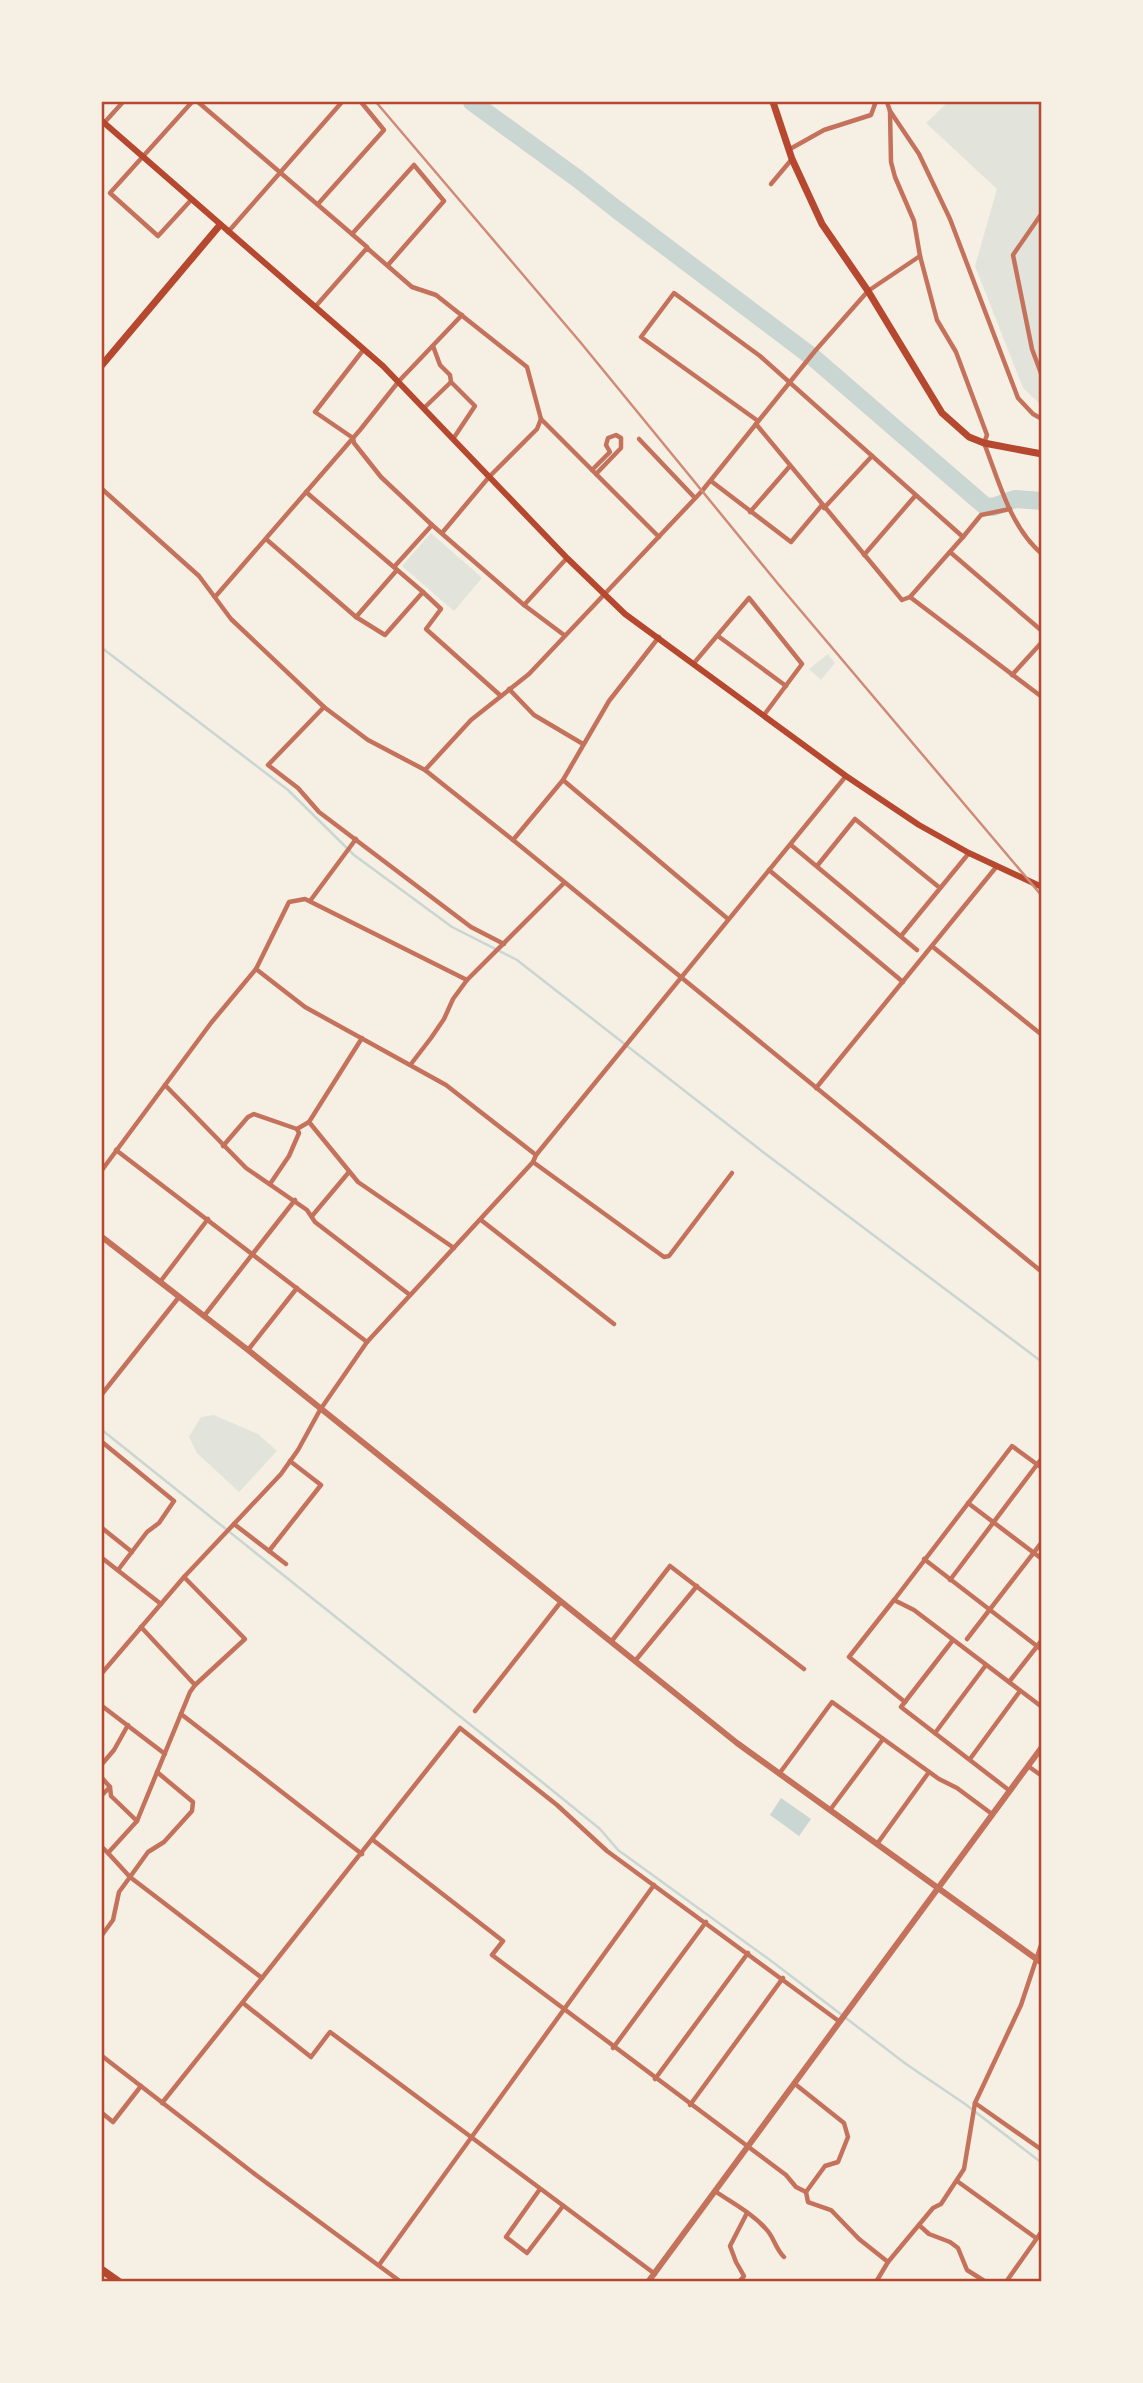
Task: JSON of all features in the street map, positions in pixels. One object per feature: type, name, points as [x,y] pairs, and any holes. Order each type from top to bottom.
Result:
[{"type":"highway","points":[[102,2270],[119,2281]]},
{"type":"main road","points":[[774,102],[792,159],[822,224],[868,291],[942,413],[969,437],[984,443],[1041,454]]},
{"type":"main road","points":[[103,122],[399,381],[567,558],[625,614],[846,776],[930,832],[1041,887]]},
{"type":"main road","points":[[102,365],[220,225]]},
{"type":"street","points":[[103,122],[123,102]]},
{"type":"street","points":[[192,102],[110,193],[158,236],[192,199]]},
{"type":"street","points":[[198,102],[412,287],[436,295],[527,367],[541,419],[659,537]]},
{"type":"street","points":[[228,232],[342,102]]},
{"type":"street","points":[[318,204],[384,130],[361,102]]},
{"type":"street","points":[[790,149],[824,130],[871,115],[875,104],[873,102]]},
{"type":"street","points":[[887,102],[919,155],[950,219],[1018,398],[1041,419]]},
{"type":"street","points":[[890,111],[891,162],[914,221],[937,320],[956,352],[987,435],[984,443],[1006,498],[1026,541],[1041,554]]},
{"type":"street","points":[[771,184],[792,159]]},
{"type":"street","points":[[352,234],[414,165],[444,201],[388,265]]},
{"type":"street","points":[[1041,212],[1013,255],[1032,349],[1041,376]]},
{"type":"street","points":[[315,307],[367,248]]},
{"type":"street","points":[[425,770],[471,720],[529,674],[659,537],[710,481],[813,353],[868,291],[920,256]]},
{"type":"street","points":[[962,537],[760,356],[674,293],[641,337],[757,422],[790,466],[902,600],[910,597],[950,552],[981,515],[1010,507]]},
{"type":"street","points":[[215,597],[354,438],[399,381],[462,316]]},
{"type":"street","points":[[433,346],[440,365],[450,375],[451,382],[475,406],[453,439]]},
{"type":"street","points":[[354,438],[315,412],[364,349]]},
{"type":"street","points":[[424,408],[451,382]]},
{"type":"street","points":[[442,533],[489,477],[537,429],[541,419]]},
{"type":"street","points":[[613,435],[621,438],[621,448],[594,472],[610,452],[606,445],[608,438],[613,435]]},
{"type":"street","points":[[354,438],[354,443],[380,477],[524,605],[564,635]]},
{"type":"street","points":[[639,439],[695,498]]},
{"type":"street","points":[[710,481],[791,542],[872,456]]},
{"type":"street","points":[[750,512],[790,466]]},
{"type":"street","points":[[102,489],[198,576],[231,619],[324,707],[368,740],[425,770],[1041,1272]]},
{"type":"street","points":[[306,492],[441,609],[426,629],[501,696]]},
{"type":"street","points":[[864,555],[915,496]]},
{"type":"street","points":[[356,617],[432,525]]},
{"type":"street","points":[[266,539],[356,617],[385,635],[423,592]]},
{"type":"street","points":[[950,552],[1041,631]]},
{"type":"street","points":[[524,605],[567,558]]},
{"type":"street","points":[[910,597],[1041,697]]},
{"type":"street","points":[[694,663],[750,598],[802,664],[764,715]]},
{"type":"street","points":[[718,636],[786,686]]},
{"type":"street","points":[[513,840],[563,780],[609,701],[659,637]]},
{"type":"street","points":[[1012,674],[1041,642]]},
{"type":"street","points":[[509,689],[534,715],[583,744]]},
{"type":"street","points":[[324,707],[268,765],[298,788],[319,812],[355,840],[471,927],[502,945]]},
{"type":"street","points":[[102,1673],[184,1577],[290,1461],[320,1410],[367,1342],[533,1162],[846,776]]},
{"type":"street","points":[[563,780],[728,919]]},
{"type":"street","points":[[817,866],[855,819],[940,888]]},
{"type":"street","points":[[310,901],[355,840]]},
{"type":"street","points":[[791,845],[918,950]]},
{"type":"street","points":[[901,936],[969,853]]},
{"type":"street","points":[[816,1088],[997,866]]},
{"type":"street","points":[[769,870],[903,982]]},
{"type":"street","points":[[411,1064],[444,1019],[453,999],[467,980],[564,883]]},
{"type":"street","points":[[102,1170],[211,1023],[256,969],[289,902],[305,899],[310,901],[467,980]]},
{"type":"street","points":[[933,947],[1041,1035]]},
{"type":"street","points":[[256,969],[306,1007],[446,1085],[536,1155]]},
{"type":"street","points":[[223,1146],[248,1117],[254,1114],[297,1129],[309,1122],[362,1038]]},
{"type":"street","points":[[164,1085],[247,1168],[307,1209],[315,1222],[410,1295]]},
{"type":"street","points":[[309,1122],[358,1182],[454,1248]]},
{"type":"street","points":[[270,1184],[289,1156],[299,1133],[297,1129]]},
{"type":"street","points":[[116,1150],[367,1342]]},
{"type":"street","points":[[533,1162],[664,1257],[668,1256],[732,1173]]},
{"type":"street","points":[[312,1216],[349,1172]]},
{"type":"street","points":[[204,1316],[295,1200]]},
{"type":"street","points":[[160,1282],[208,1219]]},
{"type":"street","points":[[481,1220],[614,1324]]},
{"type":"street","points":[[102,1237],[248,1350],[560,1603],[779,1774],[1039,1961]]},
{"type":"street","points":[[248,1350],[297,1287]]},
{"type":"street","points":[[102,1394],[179,1297]]},
{"type":"street","points":[[102,1442],[174,1501],[159,1524],[147,1532],[118,1570]]},
{"type":"street","points":[[905,1702],[849,1657],[1012,1446],[1039,1466]]},
{"type":"street","points":[[950,1580],[1039,1466],[1041,1458]]},
{"type":"street","points":[[269,1551],[321,1486],[290,1461]]},
{"type":"street","points":[[968,1503],[1041,1559]]},
{"type":"street","points":[[234,1524],[286,1564]]},
{"type":"street","points":[[102,1528],[132,1552]]},
{"type":"street","points":[[967,1639],[1041,1542]]},
{"type":"street","points":[[102,1558],[161,1604]]},
{"type":"street","points":[[924,1559],[1039,1648]]},
{"type":"street","points":[[611,1642],[670,1566],[804,1669]]},
{"type":"street","points":[[108,1853],[137,1821],[195,1685],[245,1639],[184,1577]]},
{"type":"street","points":[[635,1661],[697,1586]]},
{"type":"street","points":[[894,1600],[914,1610],[1041,1707]]},
{"type":"street","points":[[475,1711],[560,1603]]},
{"type":"street","points":[[141,1628],[195,1685]]},
{"type":"street","points":[[953,1640],[901,1707],[1010,1791]]},
{"type":"street","points":[[1009,1682],[1039,1648],[1041,1640]]},
{"type":"street","points":[[102,1659],[108,1665]]},
{"type":"street","points":[[935,1733],[986,1665]]},
{"type":"street","points":[[970,1759],[1020,1691]]},
{"type":"street","points":[[779,1774],[832,1702],[992,1814]]},
{"type":"street","points":[[102,1706],[165,1754]]},
{"type":"street","points":[[181,1714],[362,1854]]},
{"type":"street","points":[[102,1764],[114,1751],[128,1725]]},
{"type":"street","points":[[162,2103],[460,1728],[557,1805],[607,1851],[841,2022]]},
{"type":"street","points":[[830,1811],[883,1739]]},
{"type":"street","points":[[649,2281],[1041,1747]]},
{"type":"street","points":[[1028,1766],[1041,1776]]},
{"type":"street","points":[[102,1935],[113,1920],[119,1892],[148,1852],[164,1842],[192,1811],[192,1802],[157,1772]]},
{"type":"street","points":[[876,1845],[929,1772]]},
{"type":"street","points":[[102,1777],[110,1787],[111,1797],[137,1821]]},
{"type":"street","points":[[102,1795],[110,1787]]},
{"type":"street","points":[[373,1839],[503,1941],[492,1955],[806,2192]]},
{"type":"street","points":[[102,1847],[130,1877],[262,1978]]},
{"type":"street","points":[[379,2265],[654,1885]]},
{"type":"street","points":[[613,2048],[706,1922]]},
{"type":"street","points":[[876,2281],[888,2262],[933,2208],[941,2204],[964,2169],[974,2104],[1021,2006],[1039,1961],[1041,1942]]},
{"type":"street","points":[[655,2079],[748,1953]]},
{"type":"street","points":[[690,2105],[783,1978]]},
{"type":"street","points":[[243,2003],[311,2057],[330,2032],[655,2274]]},
{"type":"street","points":[[102,2056],[401,2281]]},
{"type":"street","points":[[794,2084],[844,2123],[848,2137],[838,2162],[825,2166],[806,2192],[808,2202],[831,2210],[888,2262]]},
{"type":"street","points":[[102,2113],[113,2122],[141,2086]]},
{"type":"street","points":[[974,2104],[1041,2150]]},
{"type":"street","points":[[957,2180],[1036,2238]]},
{"type":"street","points":[[540,2189],[506,2237],[527,2253],[563,2206]]},
{"type":"street","points":[[714,2191],[769,2232],[776,2250],[784,2257]]},
{"type":"street","points":[[739,2281],[744,2276],[730,2246],[747,2213]]},
{"type":"street","points":[[919,2225],[929,2234],[958,2248],[967,2270],[986,2281]]},
{"type":"street","points":[[1006,2281],[1041,2231]]},
{"type":"shaded area","points":[[948,102],[1041,102],[1041,405],[1023,388],[975,266],[997,189],[926,123]]},
{"type":"shaded area","points":[[431,533],[482,578],[454,611],[402,566]]},
{"type":"shaded area","points":[[828,654],[835,663],[821,680],[809,669]]},
{"type":"shaded area","points":[[214,1415],[258,1434],[277,1451],[239,1492],[197,1453],[189,1437],[201,1417]]},
{"type":"shaded area","points":[[781,1798],[811,1819],[799,1836],[770,1815]]},
{"type":"waterway","points":[[472,102],[815,359],[985,506],[993,507],[1015,499],[1042,501]]},
{"type":"waterway","points":[[102,648],[288,790],[354,855],[452,927],[517,960],[763,1152],[1042,1362]]},
{"type":"waterway","points":[[102,1430],[600,1829],[618,1850],[1042,2163]]},
{"type":"railway","points":[[376,102],[581,343],[779,585],[1042,896]]}]
